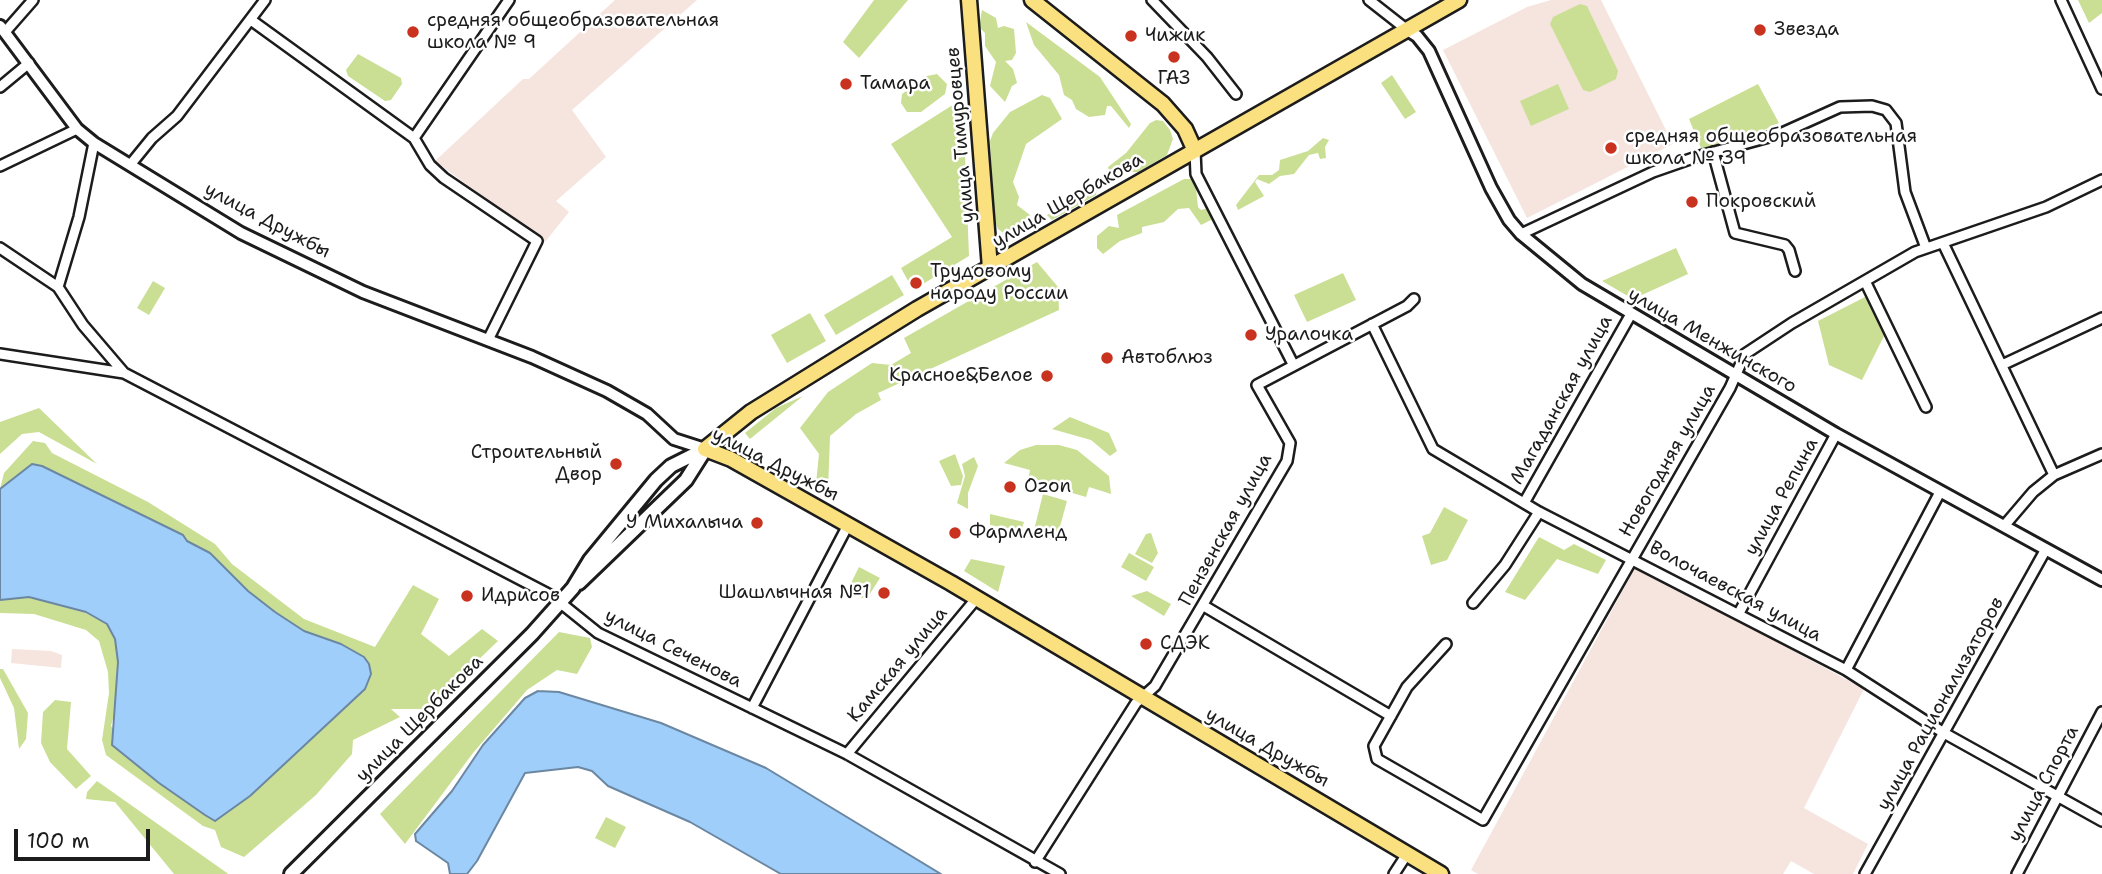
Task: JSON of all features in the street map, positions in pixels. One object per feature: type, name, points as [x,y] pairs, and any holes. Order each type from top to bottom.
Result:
[{"type":"main road","name":"улица Тимуровцев","points":[[968,0],[990,268]]},
{"type":"main road","points":[[1032,0],[1163,104],[1185,129],[1195,151]]},
{"type":"main road","name":"улица Щербакова","points":[[291,874],[561,602],[590,560],[656,480],[671,466],[705,449],[751,412],[841,354],[1459,0]]},
{"type":"main road","name":"улица Щербакова","points":[[573,588],[606,561],[686,480],[705,449]]},
{"type":"main road","name":"улица Дружбы","points":[[705,449],[722,454],[848,525],[1441,874]]},
{"type":"street","points":[[3,29],[33,0]]},
{"type":"street","points":[[130,165],[152,138],[177,116],[265,0]]},
{"type":"street","points":[[415,138],[509,0]]},
{"type":"street","points":[[1152,0],[1207,57],[1236,94]]},
{"type":"street","points":[[1369,0],[1406,29]]},
{"type":"street","points":[[2061,0],[2102,89]]},
{"type":"street","points":[[251,20],[415,138],[430,165],[444,178],[537,241],[488,340]]},
{"type":"street","name":"улица Дружбы","points":[[3,29],[77,129],[130,165],[266,244],[363,292],[488,340],[626,400],[647,414],[674,439],[705,449]]},
{"type":"street","name":"улица Менжинского","points":[[1406,29],[1417,36],[1429,51],[1491,188],[1521,234],[1582,284],[1836,434],[2102,580]]},
{"type":"street","points":[[0,87],[29,63]]},
{"type":"street","points":[[1521,234],[1653,173],[1713,152],[1780,134],[1840,107],[1872,106],[1886,110],[1896,123],[1905,191],[1926,248]]},
{"type":"street","points":[[0,166],[77,129]]},
{"type":"street","points":[[58,287],[79,217],[94,143]]},
{"type":"street","points":[[1195,151],[1196,174],[1293,364],[1407,306],[1414,299]]},
{"type":"street","points":[[1713,152],[1735,233],[1784,245],[1789,250],[1796,271]]},
{"type":"street","name":"Новогодняя улица","points":[[1391,716],[1374,746],[1377,759],[1483,820],[1633,558],[1745,354],[1792,323],[1926,248],[2046,206],[2102,180]]},
{"type":"street","points":[[1943,243],[2054,475]]},
{"type":"street","name":"улица Сеченова","points":[[0,248],[58,287],[83,324],[124,373]]},
{"type":"street","points":[[1866,282],[1926,407]]},
{"type":"street","name":"Магаданская улица","points":[[1524,503],[1630,314]]},
{"type":"street","points":[[2002,365],[2102,318]]},
{"type":"street","name":"Волочаевская улица","points":[[1372,324],[1433,449],[1539,512],[1611,550],[1633,558],[1846,670],[1944,733],[2102,821]]},
{"type":"street","name":"улица Сеченова","points":[[0,354],[124,373],[561,602],[598,633],[847,754],[1060,874]]},
{"type":"street","name":"Пензенская улица","points":[[1035,862],[1136,703],[1145,698],[1204,606],[1287,461],[1290,443],[1257,385],[1293,364]]},
{"type":"street","name":"улица Репина","points":[[1739,614],[1836,434]]},
{"type":"street","points":[[2004,526],[2033,492],[2054,475],[2102,454]]},
{"type":"street","points":[[1846,670],[1940,492]]},
{"type":"street","name":"Магаданская улица","points":[[1473,603],[1505,565],[1539,512]]},
{"type":"street","points":[[752,708],[848,525]]},
{"type":"street","name":"улица Рационализаторов","points":[[1865,874],[2046,550]]},
{"type":"street","name":"Камская улица","points":[[847,754],[976,599]]},
{"type":"street","points":[[1204,606],[1391,716],[1407,687],[1446,644]]},
{"type":"street","name":"улица Спорта","points":[[2017,874],[2102,712]]},
{"type":"street","points":[[1394,874],[1408,855]]},
{"type":"shaded area","points":[[615,0],[697,0],[572,110],[606,157],[556,201],[569,212],[545,242],[435,161],[523,79],[529,79]]},
{"type":"shaded area","points":[[1551,0],[1601,0],[1673,144],[1527,218],[1443,50],[1527,7]]},
{"type":"shaded area","points":[[1636,566],[1864,689],[1804,808],[1868,844],[1853,874],[1814,874],[1791,861],[1783,874],[1478,874],[1471,870]]},
{"type":"shaded area","points":[[12,649],[51,651],[62,655],[61,668],[11,663]]},
{"type":"green space","points":[[874,0],[908,0],[859,58],[843,42]]},
{"type":"green space","points":[[2078,0],[2102,0],[2102,13],[2089,23]]},
{"type":"green space","points":[[1580,4],[1587,6],[1618,71],[1616,79],[1590,92],[1583,90],[1550,24],[1553,17]]},
{"type":"green space","points":[[982,10],[996,18],[998,28],[1004,26],[1014,29],[1016,53],[1012,60],[1005,61],[1013,69],[1017,83],[1012,86],[1005,102],[990,86],[996,62],[985,46],[985,33],[979,27]]},
{"type":"green space","points":[[1026,22],[1100,77],[1131,124],[1129,128],[1111,106],[1107,106],[1105,115],[1089,117],[1076,109],[1072,100],[1064,95],[1059,75],[1034,45]]},
{"type":"green space","points":[[358,54],[401,78],[402,84],[391,100],[385,101],[348,76],[346,70]]},
{"type":"green space","points":[[937,74],[947,84],[945,94],[921,112],[907,112],[901,103],[902,94],[927,76]]},
{"type":"green space","points":[[1392,75],[1416,112],[1405,119],[1381,83]]},
{"type":"green space","points":[[1558,84],[1569,109],[1531,126],[1520,101]]},
{"type":"green space","points":[[1758,84],[1779,123],[1743,140],[1701,148],[1689,119]]},
{"type":"green space","points":[[1042,95],[1050,98],[1062,119],[1026,144],[1013,182],[1019,197],[1017,205],[1030,215],[1014,237],[998,229],[994,219],[990,141],[1010,112]]},
{"type":"green space","points":[[959,101],[963,104],[969,256],[913,290],[901,268],[952,237],[891,144]]},
{"type":"green space","points":[[1163,121],[1173,139],[1167,155],[1138,172],[1110,173],[1108,167],[1126,153],[1150,123]]},
{"type":"green space","points":[[1323,138],[1329,140],[1325,147],[1326,158],[1320,159],[1318,153],[1309,155],[1294,174],[1280,176],[1269,184],[1257,179],[1255,182],[1264,196],[1238,210],[1236,205],[1259,175],[1272,175],[1279,170],[1280,160],[1308,151]]},
{"type":"green space","points":[[1184,179],[1195,179],[1198,207],[1201,210],[1209,208],[1211,220],[1201,225],[1189,208],[1178,209],[1164,222],[1142,227],[1142,233],[1120,241],[1103,254],[1097,248],[1097,236],[1109,226],[1119,228],[1117,215]]},
{"type":"green space","points":[[1097,187],[1096,195],[1052,220],[1047,215]]},
{"type":"green space","points":[[1676,248],[1688,274],[1633,299],[1602,281]]},
{"type":"green space","points":[[1037,262],[1058,287],[1059,310],[878,393],[881,400],[856,414],[830,436],[828,491],[816,483],[819,454],[800,428],[828,392],[872,363],[891,365],[911,353],[904,338]]},
{"type":"green space","points":[[1343,273],[1356,300],[1307,322],[1294,295]]},
{"type":"green space","points":[[892,275],[904,295],[836,335],[824,315]]},
{"type":"green space","points":[[153,281],[165,288],[149,315],[137,308]]},
{"type":"green space","points":[[1865,297],[1884,336],[1862,380],[1829,365],[1818,321]]},
{"type":"green space","points":[[810,313],[826,341],[787,363],[771,335]]},
{"type":"green space","points":[[803,396],[750,439],[745,433],[776,408]]},
{"type":"green space","points":[[39,408],[97,464],[39,432],[22,434],[0,454],[0,422]]},
{"type":"green space","points":[[1070,417],[1109,433],[1117,451],[1110,456],[1091,440],[1052,429]]},
{"type":"green space","points":[[33,441],[45,443],[52,453],[148,502],[215,544],[232,564],[304,619],[375,647],[413,585],[439,599],[421,634],[449,656],[482,629],[498,641],[427,709],[391,709],[400,717],[353,740],[352,754],[316,795],[244,857],[221,847],[215,830],[203,826],[106,755],[102,740],[109,693],[108,672],[99,641],[86,630],[34,614],[0,613],[0,600],[29,597],[86,613],[107,624],[115,639],[118,662],[116,707],[111,726],[159,783],[215,821],[250,796],[365,689],[341,645],[304,631],[275,612],[248,591],[210,553],[186,541],[183,535],[43,466],[32,464],[0,489],[4,473]]},
{"type":"green space","points":[[1036,445],[1059,445],[1077,450],[1109,476],[1111,494],[1089,487],[1086,497],[1028,480],[1030,470],[1004,463],[1020,450]]},
{"type":"green space","points":[[955,454],[963,476],[961,485],[951,486],[939,461]]},
{"type":"green space","points":[[974,457],[978,466],[968,493],[968,509],[957,503],[965,476],[962,464]]},
{"type":"green space","points":[[1043,494],[1067,501],[1056,541],[1033,534]]},
{"type":"green space","points":[[1444,507],[1468,520],[1447,560],[1431,565],[1422,536],[1430,533]]},
{"type":"green space","points":[[990,514],[1024,522],[1021,531],[990,525]]},
{"type":"green space","points":[[1151,533],[1158,553],[1152,563],[1135,554],[1146,534]]},
{"type":"green space","points":[[1539,537],[1564,550],[1574,544],[1606,560],[1598,574],[1557,559],[1525,600],[1505,592]]},
{"type":"green space","points":[[1129,553],[1154,567],[1146,581],[1121,567]]},
{"type":"green space","points":[[971,559],[1005,566],[998,592],[964,571]]},
{"type":"green space","points":[[859,567],[880,578],[866,600],[848,589]]},
{"type":"green space","points":[[1147,591],[1171,604],[1164,616],[1131,596]]},
{"type":"green space","points":[[559,632],[590,638],[592,647],[577,674],[557,670],[527,690],[473,753],[405,844],[380,814]]},
{"type":"green space","points":[[0,669],[3,669],[28,713],[26,739],[19,749],[14,708],[0,678]]},
{"type":"green space","points":[[55,700],[71,702],[67,749],[91,776],[76,789],[50,762],[41,743],[43,712]]},
{"type":"green space","points":[[97,781],[228,874],[174,874],[115,802],[86,799],[87,792]]},
{"type":"green space","points":[[606,817],[626,827],[615,848],[595,838]]},
{"type":"water","points":[[32,464],[42,466],[183,535],[187,541],[210,553],[248,591],[275,612],[304,631],[341,644],[364,657],[371,674],[365,689],[250,796],[215,821],[205,815],[112,745],[118,662],[115,639],[107,624],[86,612],[29,597],[0,600],[0,489]]},
{"type":"water","points":[[538,691],[559,692],[661,723],[766,768],[941,874],[781,874],[690,822],[608,786],[592,771],[578,767],[525,773],[477,861],[467,874],[450,874],[448,863],[416,841],[415,834],[452,791],[483,745],[525,698]]},
{"type":"place","name":"Звезда","points":[[1760,30]]},
{"type":"place","name":"средняя общеобразовательная школа № 9","points":[[413,32]]},
{"type":"place","name":"Чижик","points":[[1131,36]]},
{"type":"place","name":"ГАЗ","points":[[1174,57]]},
{"type":"place","name":"Тамара","points":[[846,84]]},
{"type":"place","name":"средняя общеобразовательная школа № 39","points":[[1611,148]]},
{"type":"place","name":"Покровский","points":[[1692,202]]},
{"type":"place","name":"Трудовому народу России","points":[[916,283]]},
{"type":"place","name":"Уралочка","points":[[1251,335]]},
{"type":"place","name":"Автоблюз","points":[[1107,358]]},
{"type":"place","name":"Красное&Белое","points":[[1047,376]]},
{"type":"place","name":"Строительный Двор","points":[[616,464]]},
{"type":"place","name":"Ozon","points":[[1010,487]]},
{"type":"place","name":"У Михалыча","points":[[757,523]]},
{"type":"place","name":"Фармленд","points":[[955,533]]},
{"type":"place","name":"Шашлычная №1","points":[[884,593]]},
{"type":"place","name":"Идрисов","points":[[467,596]]},
{"type":"place","name":"СДЭК","points":[[1146,644]]}]
